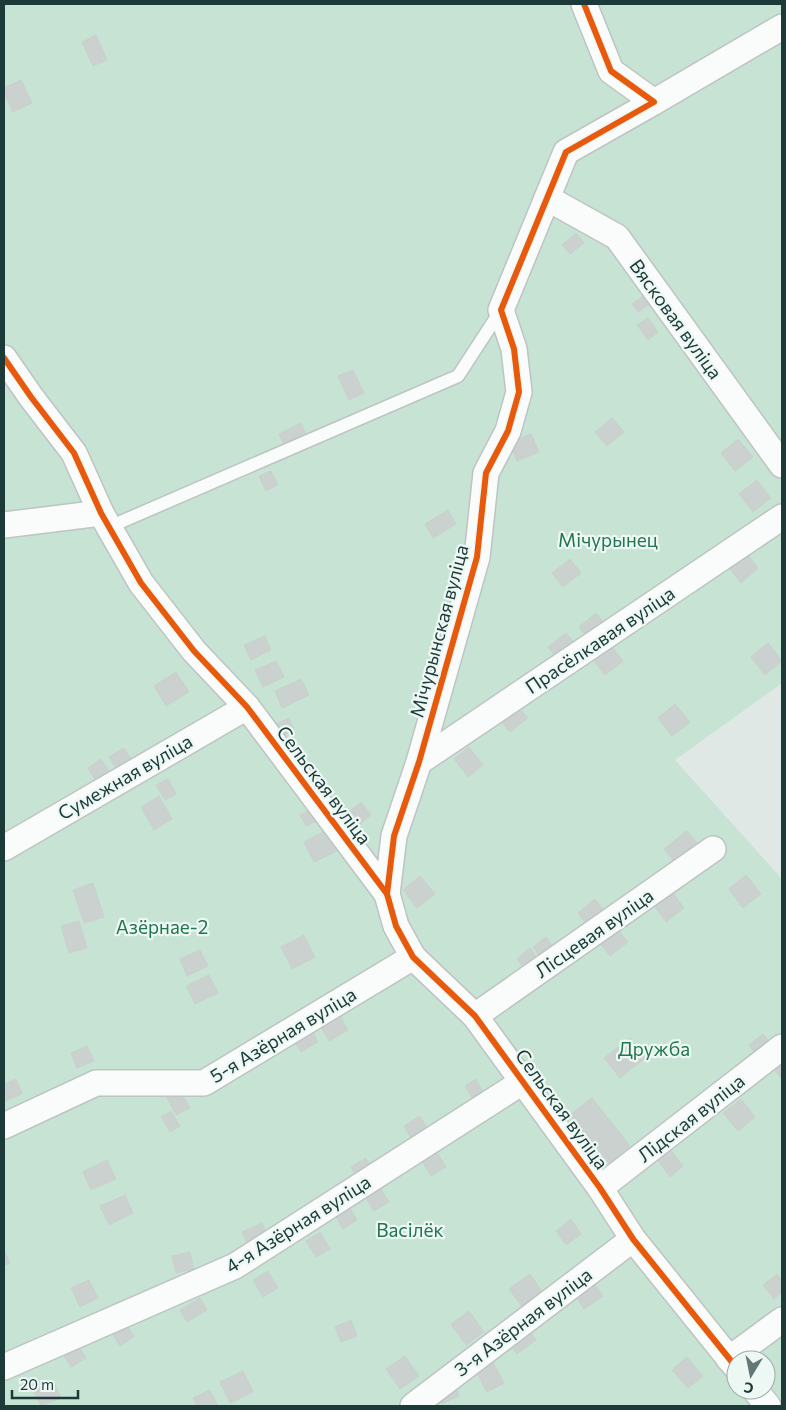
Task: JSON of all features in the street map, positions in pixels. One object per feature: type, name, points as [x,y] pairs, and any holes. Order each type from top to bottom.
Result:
[{"type":"street","points":[[584,4],[611,71],[654,102]]},
{"type":"street","points":[[501,310],[566,152],[782,27]]},
{"type":"street","name":"Вясковая вуліца","points":[[547,198],[617,237],[782,465]]},
{"type":"street","name":"Мічурынская вуліца","points":[[387,894],[394,836],[418,762],[478,557],[486,473],[508,431],[519,392],[514,349],[501,310]]},
{"type":"street","name":"Сельская вуліца","points":[[4,358],[74,453],[105,520],[141,583],[194,651],[247,707],[387,894],[396,926],[412,957],[475,1016],[600,1188],[633,1239],[726,1355]]},
{"type":"street","name":"Прасёлкавая вуліца","points":[[418,762],[782,517]]},
{"type":"street","points":[[4,525],[105,520]]},
{"type":"street","name":"Сумежная вуліца","points":[[4,848],[247,707]]},
{"type":"street","name":"Лісцевая вуліца","points":[[475,1016],[713,849]]},
{"type":"street","name":"5-я Азёрная вуліца","points":[[4,1126],[96,1083],[204,1083],[412,957]]},
{"type":"street","name":"Лідская вуліца","points":[[600,1188],[782,1047]]},
{"type":"street","name":"4-я Азёрная вуліца","points":[[4,1366],[235,1266],[524,1081]]},
{"type":"street","name":"3-я Азёрная вуліца","points":[[413,1406],[633,1239]]},
{"type":"street","points":[[747,1350],[782,1320]]},
{"type":"lane","points":[[105,520],[458,376],[501,310]]},
{"type":"green space","points":[[4,4],[782,4],[782,683],[675,760],[782,879],[782,1406],[4,1406]]},
{"type":"building","points":[[96,35],[107,60],[93,66],[82,42]]},
{"type":"building","points":[[21,80],[32,103],[13,112],[4,93],[4,88]]},
{"type":"building","points":[[576,233],[584,243],[570,254],[562,245]]},
{"type":"building","points":[[645,295],[651,303],[638,312],[632,304]]},
{"type":"building","points":[[648,318],[658,332],[648,340],[637,325]]},
{"type":"building","points":[[353,370],[364,393],[349,400],[338,376]]},
{"type":"building","points":[[612,418],[624,432],[607,446],[595,432]]},
{"type":"building","points":[[301,423],[307,437],[286,448],[279,434]]},
{"type":"building","points":[[531,434],[539,452],[517,461],[509,443]]},
{"type":"building","points":[[738,439],[753,457],[735,471],[721,453]]},
{"type":"building","points":[[271,471],[278,485],[266,491],[259,476]]},
{"type":"building","points":[[757,480],[771,498],[753,512],[739,494]]},
{"type":"building","points":[[448,510],[456,524],[433,538],[425,524]]},
{"type":"building","points":[[744,550],[758,568],[741,583],[726,564]]},
{"type":"building","points":[[570,559],[581,573],[563,587],[552,573]]},
{"type":"building","points":[[596,613],[607,626],[589,640],[579,627]]},
{"type":"building","points":[[566,633],[577,647],[559,661],[548,647]]},
{"type":"building","points":[[265,636],[271,650],[251,660],[244,645]]},
{"type":"building","points":[[609,643],[623,661],[605,675],[591,657]]},
{"type":"building","points":[[768,643],[782,661],[765,675],[751,657]]},
{"type":"building","points":[[276,661],[284,677],[263,687],[255,670]]},
{"type":"building","points":[[176,672],[189,692],[166,706],[154,686]]},
{"type":"building","points":[[301,679],[309,695],[282,708],[275,691]]},
{"type":"building","points":[[675,704],[690,722],[672,736],[658,718]]},
{"type":"building","points":[[517,705],[528,718],[510,732],[499,719]]},
{"type":"building","points":[[289,718],[294,730],[281,736],[276,724]]},
{"type":"building","points":[[469,747],[483,765],[468,777],[454,759]]},
{"type":"building","points":[[124,748],[134,764],[119,773],[109,757]]},
{"type":"building","points":[[101,759],[109,772],[95,780],[88,768]]},
{"type":"building","points":[[168,779],[176,794],[165,800],[156,785]]},
{"type":"building","points":[[159,796],[172,819],[154,830],[141,807]]},
{"type":"building","points":[[361,802],[371,815],[354,829],[343,816]]},
{"type":"building","points":[[312,809],[318,820],[306,826],[300,815]]},
{"type":"building","points":[[327,830],[337,851],[314,862],[304,842]]},
{"type":"building","points":[[687,831],[699,846],[676,864],[664,849]]},
{"type":"building","points":[[746,875],[761,894],[743,908],[729,889]]},
{"type":"building","points":[[420,876],[435,894],[417,908],[403,890]]},
{"type":"building","points":[[93,883],[104,917],[84,923],[73,890]]},
{"type":"building","points":[[670,889],[684,908],[666,922],[652,903]]},
{"type":"building","points":[[595,899],[610,918],[592,932],[578,913]]},
{"type":"building","points":[[79,921],[87,948],[69,953],[61,926]]},
{"type":"building","points":[[613,924],[628,942],[610,956],[596,938]]},
{"type":"building","points":[[304,935],[315,957],[292,969],[281,947]]},
{"type":"building","points":[[546,937],[557,952],[544,962],[533,947]]},
{"type":"building","points":[[530,948],[541,963],[528,973],[517,959]]},
{"type":"building","points":[[200,950],[208,966],[187,976],[180,959]]},
{"type":"building","points":[[209,975],[218,993],[195,1004],[186,986]]},
{"type":"building","points":[[339,1014],[348,1030],[329,1041],[320,1025]]},
{"type":"building","points":[[310,1027],[318,1042],[301,1052],[292,1037]]},
{"type":"building","points":[[763,1034],[775,1049],[761,1060],[749,1045]]},
{"type":"building","points":[[630,1038],[645,1058],[620,1078],[604,1058]]},
{"type":"building","points":[[87,1046],[94,1061],[77,1068],[71,1053]]},
{"type":"building","points":[[782,1064],[782,1079],[775,1070]]},
{"type":"building","points":[[16,1079],[22,1094],[5,1101],[4,1084]]},
{"type":"building","points":[[476,1079],[483,1092],[472,1098],[465,1086]]},
{"type":"building","points":[[178,1087],[190,1108],[176,1115],[165,1094]]},
{"type":"building","points":[[592,1098],[630,1146],[609,1163],[570,1115]]},
{"type":"building","points":[[741,1099],[755,1117],[738,1131],[723,1113]]},
{"type":"building","points":[[171,1111],[180,1126],[170,1132],[161,1117]]},
{"type":"building","points":[[420,1116],[431,1135],[415,1145],[404,1126]]},
{"type":"building","points":[[669,1148],[683,1166],[670,1177],[656,1158]]},
{"type":"building","points":[[436,1151],[446,1167],[431,1176],[421,1160]]},
{"type":"building","points":[[366,1158],[374,1172],[358,1180],[351,1167]]},
{"type":"building","points":[[107,1160],[116,1179],[91,1190],[83,1172]]},
{"type":"building","points":[[379,1186],[389,1202],[374,1211],[364,1195]]},
{"type":"building","points":[[125,1195],[133,1213],[109,1225],[100,1206]]},
{"type":"building","points":[[347,1203],[357,1220],[343,1229],[333,1212]]},
{"type":"building","points":[[571,1219],[581,1234],[566,1245],[556,1231]]},
{"type":"building","points":[[262,1223],[269,1239],[249,1247],[242,1232]]},
{"type":"building","points":[[320,1232],[330,1249],[316,1257],[306,1241]]},
{"type":"building","points":[[4,1251],[10,1263],[4,1266]]},
{"type":"building","points":[[190,1252],[194,1269],[176,1273],[172,1256]]},
{"type":"building","points":[[268,1271],[278,1288],[263,1297],[253,1280]]},
{"type":"building","points":[[530,1274],[544,1295],[524,1309],[509,1289]]},
{"type":"building","points":[[777,1274],[782,1281],[782,1292],[774,1299],[763,1285]]},
{"type":"building","points":[[591,1279],[603,1296],[584,1309],[573,1292]]},
{"type":"building","points":[[89,1280],[98,1298],[80,1307],[71,1288]]},
{"type":"building","points":[[200,1298],[207,1310],[187,1322],[180,1310]]},
{"type":"building","points":[[469,1311],[484,1332],[466,1345],[451,1324]]},
{"type":"building","points":[[351,1320],[357,1336],[341,1342],[335,1327]]},
{"type":"building","points":[[124,1321],[134,1337],[120,1346],[110,1330]]},
{"type":"building","points":[[525,1325],[536,1340],[517,1354],[506,1338]]},
{"type":"building","points":[[76,1342],[86,1358],[71,1367],[61,1351]]},
{"type":"building","points":[[405,1356],[419,1376],[400,1389],[386,1369]]},
{"type":"building","points":[[687,1357],[703,1376],[688,1388],[672,1370]]},
{"type":"building","points":[[492,1360],[504,1383],[487,1392],[475,1369]]},
{"type":"building","points":[[243,1371],[253,1392],[230,1403],[220,1382]]},
{"type":"building","points":[[54,1383],[61,1398],[41,1406],[34,1391]]},
{"type":"building","points":[[455,1385],[459,1396],[442,1404],[437,1394]]},
{"type":"building","points":[[210,1390],[218,1406],[197,1406],[193,1398]]},
{"type":"cycle path","points":[[387,894],[394,836],[419,762],[477,557],[486,473],[508,431],[519,392],[514,349],[501,310],[566,152],[654,102],[611,71],[584,4]]},
{"type":"cycle path","points":[[4,358],[74,453],[101,513],[141,583],[194,651],[247,707],[387,894],[396,926],[413,957],[475,1016],[600,1188],[633,1239],[726,1355]]},
{"type":"park label","name":"Мічурынец","points":[[608,540]]},
{"type":"park label","name":"Азёрнае-2","points":[[162,927]]},
{"type":"park label","name":"Дружба","points":[[654,1049]]},
{"type":"park label","name":"Васілёк","points":[[410,1230]]}]
